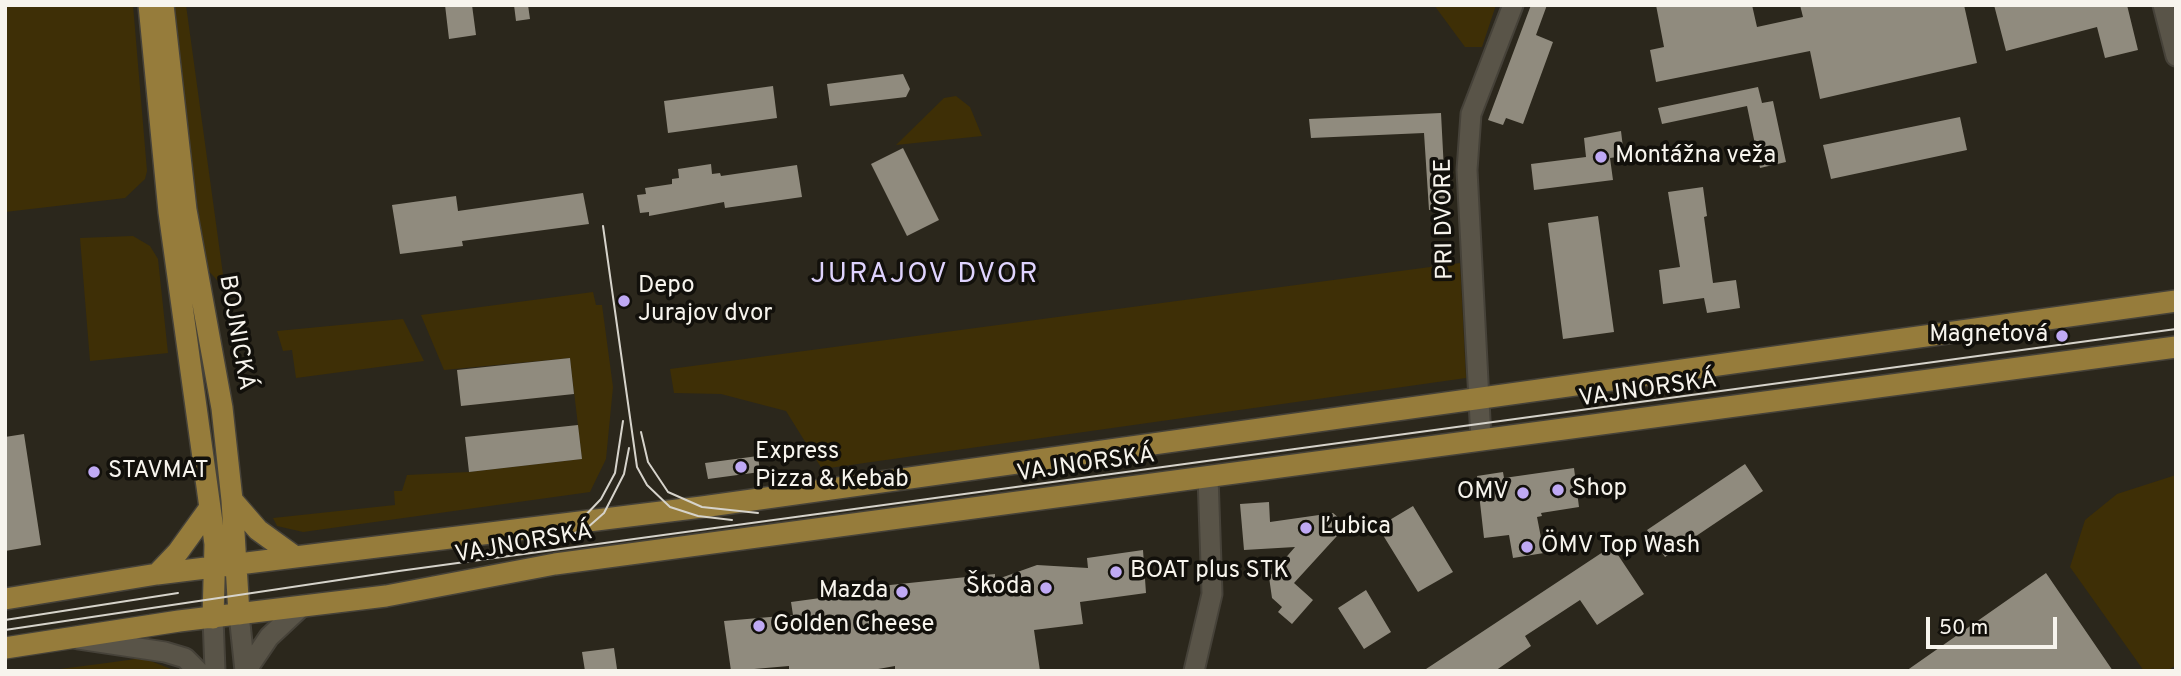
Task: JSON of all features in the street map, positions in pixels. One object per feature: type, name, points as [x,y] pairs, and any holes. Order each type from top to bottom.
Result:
[{"type":"main road","name":"BOJNICKÁ","points":[[149,5],[169,212],[215,566],[213,618]]},
{"type":"main road","name":"BOJNICKÁ","points":[[163,5],[186,210],[222,408],[232,500],[239,614]]},
{"type":"main road","name":"VAJNORSKÁ","points":[[5,600],[215,566],[690,508],[2176,301]]},
{"type":"main road","name":"VAJNORSKÁ","points":[[5,648],[386,596],[555,564],[2176,347]]},
{"type":"main road","points":[[232,500],[258,530],[294,556]]},
{"type":"main road","points":[[157,574],[178,552],[209,509]]},
{"type":"street","name":"PRI DVORE","points":[[1481,439],[1467,170],[1471,114],[1513,5]]},
{"type":"street","points":[[2163,5],[2176,57]]},
{"type":"street","points":[[1194,671],[1212,594],[1208,476]]},
{"type":"street","name":"BOJNICKÁ","points":[[245,671],[269,637],[300,608]]},
{"type":"street","name":"BOJNICKÁ","points":[[239,614],[245,671]]},
{"type":"street","name":"BOJNICKÁ","points":[[213,618],[215,671]]},
{"type":"street","points":[[71,638],[165,652],[185,658],[198,671]]},
{"type":"shaded area","points":[[5,5],[133,5],[147,171],[145,179],[125,198],[5,212]]},
{"type":"shaded area","points":[[170,5],[186,5],[225,289],[206,268]]},
{"type":"shaded area","points":[[1434,5],[1496,5],[1482,47],[1465,47]]},
{"type":"shaded area","points":[[956,96],[970,107],[982,136],[896,145],[944,98]]},
{"type":"shaded area","points":[[133,236],[150,246],[158,259],[168,353],[90,361],[80,238]]},
{"type":"shaded area","points":[[1460,263],[1466,378],[822,469],[786,411],[721,394],[674,393],[670,369]]},
{"type":"shaded area","points":[[593,292],[596,305],[602,305],[613,387],[606,459],[590,492],[303,532],[277,526],[273,518],[395,505],[394,491],[402,491],[407,475],[469,472],[582,459],[570,358],[444,370],[421,315]]},
{"type":"shaded area","points":[[403,319],[424,361],[296,378],[292,350],[283,351],[277,331]]},
{"type":"shaded area","points":[[2176,475],[2176,665],[2167,671],[2144,671],[2070,567],[2085,520],[2117,494]]},
{"type":"shaded area","points":[[143,658],[176,671],[44,671],[99,664]]},
{"type":"building","points":[[445,5],[472,5],[476,35],[449,39]]},
{"type":"building","points":[[514,5],[528,5],[530,19],[516,21]]},
{"type":"building","points":[[1531,5],[1547,5],[1536,35],[1553,42],[1523,124],[1506,118],[1503,125],[1488,120]]},
{"type":"building","points":[[1656,5],[1752,5],[1757,27],[1803,17],[1800,5],[1964,5],[1977,63],[1820,99],[1810,51],[1656,82],[1650,50],[1664,47]]},
{"type":"building","points":[[1994,5],[2127,5],[2138,50],[2105,58],[2097,27],[2006,51]]},
{"type":"building","points":[[903,74],[910,89],[906,97],[830,106],[827,84]]},
{"type":"building","points":[[773,86],[777,118],[668,133],[664,101]]},
{"type":"building","points":[[1758,87],[1762,103],[1773,101],[1786,162],[1760,168],[1747,106],[1662,124],[1658,108]]},
{"type":"building","points":[[1441,113],[1446,209],[1429,210],[1424,133],[1311,138],[1309,119]]},
{"type":"building","points":[[1960,117],[1967,150],[1831,179],[1823,145]]},
{"type":"building","points":[[1621,131],[1624,156],[1610,158],[1613,180],[1534,190],[1531,164],[1586,157],[1584,138]]},
{"type":"building","points":[[903,148],[939,220],[907,236],[871,164]]},
{"type":"building","points":[[711,164],[712,174],[720,173],[721,176],[797,165],[802,197],[725,208],[724,202],[649,216],[649,212],[640,213],[637,195],[646,194],[645,188],[672,184],[672,179],[679,178],[678,169]]},
{"type":"building","points":[[1703,187],[1707,216],[1704,217],[1713,283],[1736,280],[1740,308],[1707,313],[1704,298],[1663,304],[1659,270],[1680,267],[1668,192]]},
{"type":"building","points":[[583,193],[589,224],[462,241],[463,246],[400,254],[392,205],[456,196],[458,211]]},
{"type":"building","points":[[1598,216],[1614,332],[1563,339],[1548,223]]},
{"type":"building","points":[[570,358],[574,394],[461,406],[457,370]]},
{"type":"building","points":[[578,425],[582,459],[469,472],[465,437]]},
{"type":"building","points":[[24,434],[41,545],[5,551],[5,437]]},
{"type":"building","name":"Express Pizza & Kebab","points":[[758,456],[760,472],[708,479],[705,463]]},
{"type":"building","points":[[1745,464],[1763,491],[1665,557],[1647,530]]},
{"type":"building","points":[[1574,468],[1579,507],[1541,513],[1542,516],[1537,517],[1544,553],[1513,558],[1509,535],[1484,538],[1477,476],[1503,472],[1504,478]]},
{"type":"building","points":[[1269,502],[1270,522],[1333,513],[1347,525],[1294,583],[1313,600],[1292,624],[1278,612],[1282,607],[1272,598],[1269,577],[1295,547],[1244,550],[1240,504]]},
{"type":"building","points":[[1413,506],[1453,572],[1418,592],[1378,527]]},
{"type":"building","points":[[1612,546],[1644,594],[1597,625],[1580,600],[1525,636],[1531,646],[1495,671],[1423,671]]},
{"type":"building","points":[[1143,550],[1146,593],[1080,602],[1083,624],[1034,630],[1040,671],[895,671],[895,666],[867,671],[789,671],[789,666],[731,671],[724,621],[793,615],[791,602],[872,591],[871,587],[995,574],[995,580],[1037,565],[1088,568],[1087,558]]},
{"type":"building","points":[[2046,573],[2113,671],[1906,671]]},
{"type":"building","points":[[1366,590],[1391,632],[1364,649],[1338,608]]},
{"type":"building","points":[[614,648],[617,669],[585,671],[582,652]]},
{"type":"tram line","points":[[603,226],[637,467],[647,485],[670,507],[698,516],[732,520]]},
{"type":"tram line","points":[[5,630],[399,571],[2176,329]]},
{"type":"tram line","points":[[581,520],[601,499],[615,473],[623,421]]},
{"type":"tram line","points":[[641,432],[648,462],[668,492],[702,507],[758,513]]},
{"type":"tram line","points":[[544,546],[587,528],[604,513],[624,474],[629,448]]},
{"type":"tram line","points":[[5,620],[178,593]]},
{"type":"place","name":"Montážna veža","points":[[1601,157]]},
{"type":"place","name":"Depo Jurajov dvor","points":[[624,301]]},
{"type":"place","name":"Magnetová","points":[[2062,336]]},
{"type":"place","name":"Express Pizza & Kebab","points":[[741,467]]},
{"type":"place","name":"STAVMAT","points":[[94,472]]},
{"type":"place","name":"Shop","points":[[1558,490]]},
{"type":"place","name":"OMV","points":[[1523,493]]},
{"type":"place","name":"Ľubica","points":[[1306,528]]},
{"type":"place","name":"ÖMV Top Wash","points":[[1527,547]]},
{"type":"place","name":"BOAT plus STK","points":[[1116,572]]},
{"type":"place","name":"Škoda","points":[[1046,588]]},
{"type":"place","name":"Mazda","points":[[902,592]]},
{"type":"place","name":"Golden Cheese","points":[[759,626]]},
{"type":"district","name":"JURAJOV DVOR","points":[[925,276]]}]
